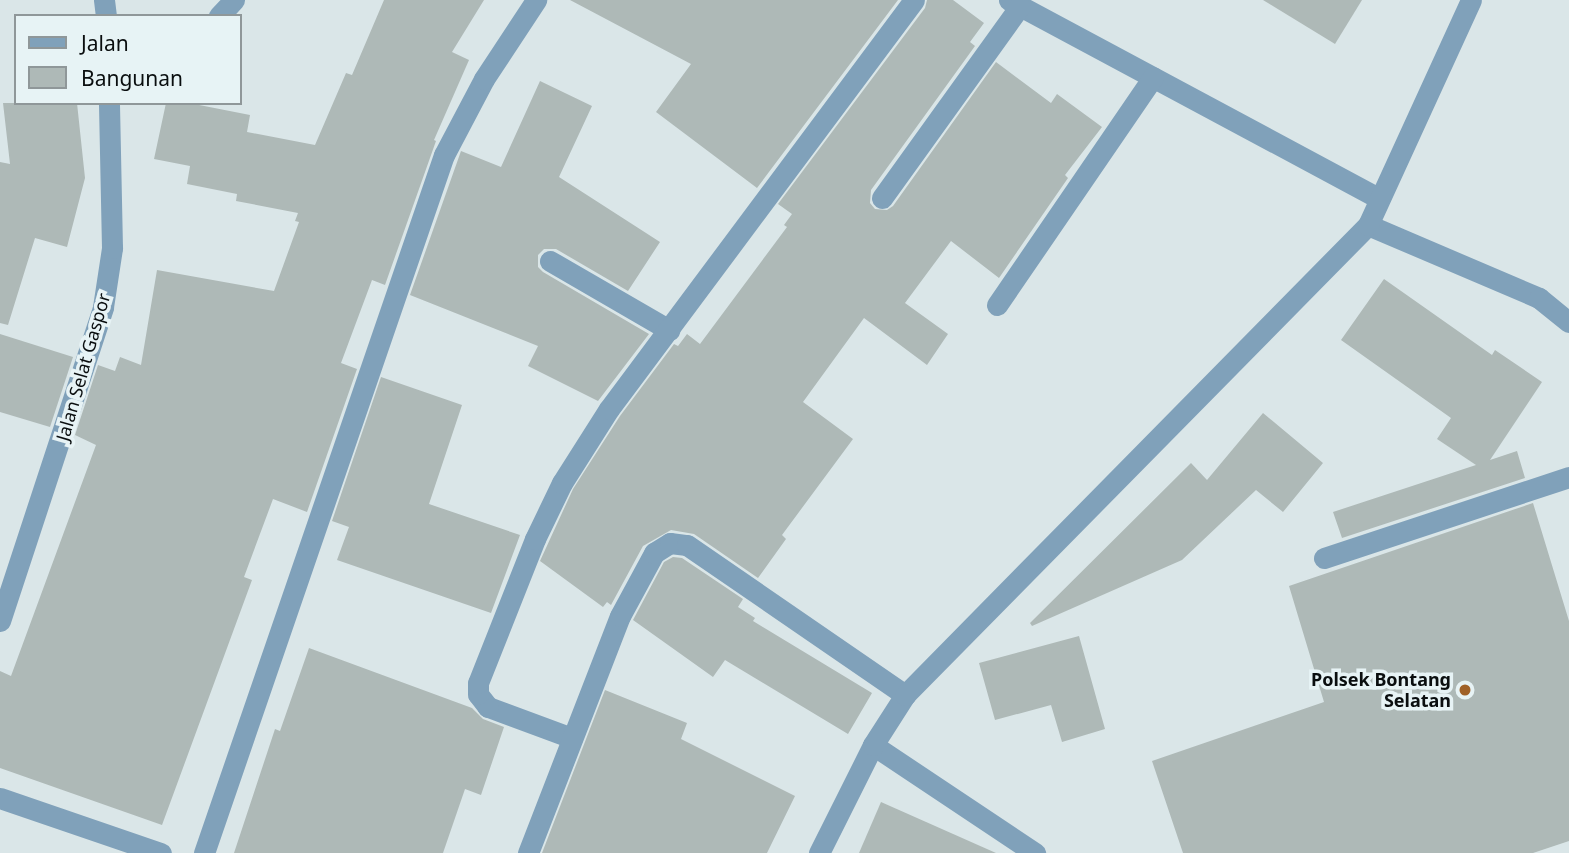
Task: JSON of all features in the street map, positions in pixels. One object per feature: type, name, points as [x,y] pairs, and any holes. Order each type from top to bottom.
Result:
[{"type":"street","points":[[221,14],[234,0]]},
{"type":"street","points":[[204,853],[444,155],[484,79],[536,0]]},
{"type":"street","points":[[572,738],[488,707],[478,694],[478,682],[535,539],[562,483],[609,409],[915,0]]},
{"type":"street","points":[[819,853],[873,745],[905,695],[1368,225],[1471,0]]},
{"type":"street","points":[[882,198],[1015,3],[1379,198]]},
{"type":"street","points":[[998,305],[1153,77]]},
{"type":"street","name":"Jalan Selat Gaspor","points":[[0,621],[103,307],[112,247],[109,105]]},
{"type":"street","points":[[1368,225],[1539,298],[1569,322]]},
{"type":"street","points":[[550,261],[669,330]]},
{"type":"street","points":[[1324,558],[1569,477]]},
{"type":"street","points":[[527,853],[620,616],[654,553],[670,543],[687,545],[905,695]]},
{"type":"street","points":[[873,745],[1035,853]]},
{"type":"street","points":[[0,798],[161,853]]},
{"type":"building","points":[[384,0],[484,0],[452,52],[469,60],[434,140],[436,141],[385,285],[372,280],[341,363],[357,369],[307,512],[273,499],[244,577],[252,580],[162,825],[0,768],[0,671],[11,676],[96,445],[75,435],[98,365],[115,371],[120,357],[141,365],[157,270],[274,291],[299,222],[295,221],[298,213],[236,201],[237,194],[187,184],[190,166],[154,159],[166,105],[199,105],[250,115],[247,132],[315,145],[346,73],[352,75]]},
{"type":"building","points":[[570,0],[898,0],[757,188],[656,112],[691,64]]},
{"type":"building","points":[[927,0],[953,0],[984,23],[970,42],[975,46],[871,190],[870,203],[875,209],[887,210],[893,206],[996,62],[1051,103],[1057,94],[1102,127],[1065,175],[1068,178],[999,278],[951,241],[905,303],[948,334],[927,365],[864,318],[803,402],[853,439],[782,535],[786,539],[758,578],[694,534],[671,530],[643,546],[611,605],[607,602],[603,607],[540,561],[573,489],[620,416],[674,344],[678,346],[687,334],[700,344],[787,227],[784,225],[792,214],[778,204],[925,8]]},
{"type":"building","points":[[1263,0],[1362,0],[1335,44]]},
{"type":"building","points":[[540,81],[592,106],[559,177],[660,242],[628,291],[556,249],[544,249],[538,255],[538,267],[543,272],[649,334],[598,401],[528,366],[538,346],[410,295],[461,151],[501,167]]},
{"type":"building","points":[[3,103],[77,105],[85,178],[67,247],[35,238],[8,325],[0,323],[0,162],[10,164]]},
{"type":"building","points":[[1384,279],[1492,355],[1495,350],[1542,382],[1490,460],[1517,451],[1525,478],[1342,538],[1333,512],[1476,465],[1437,439],[1451,418],[1341,340]]},
{"type":"building","points":[[0,334],[73,357],[50,427],[0,412]]},
{"type":"building","points":[[381,377],[462,405],[429,504],[520,535],[491,613],[337,560],[349,527],[332,521]]},
{"type":"building","points":[[1263,413],[1323,463],[1283,512],[1256,490],[1182,560],[1032,626],[1030,623],[1191,463],[1207,480]]},
{"type":"building","name":"Polsek Bontang Selatan","points":[[1533,503],[1569,621],[1569,841],[1533,853],[1183,853],[1152,761],[1324,702],[1289,586]]},
{"type":"building","points":[[673,557],[682,558],[743,599],[738,607],[755,618],[753,621],[872,693],[848,734],[725,660],[713,677],[633,620],[664,562]]},
{"type":"building","points":[[1079,636],[1105,729],[1062,742],[1051,705],[995,720],[979,663]]},
{"type":"building","points":[[309,648],[472,708],[483,719],[504,727],[481,795],[465,789],[443,853],[234,853],[275,729],[280,731]]},
{"type":"building","points":[[605,690],[687,723],[681,739],[795,796],[767,853],[542,853]]},
{"type":"building","points":[[881,802],[996,853],[859,853]]},
{"type":"place","name":"Polsek Bontang Selatan","points":[[1465,690]]}]
